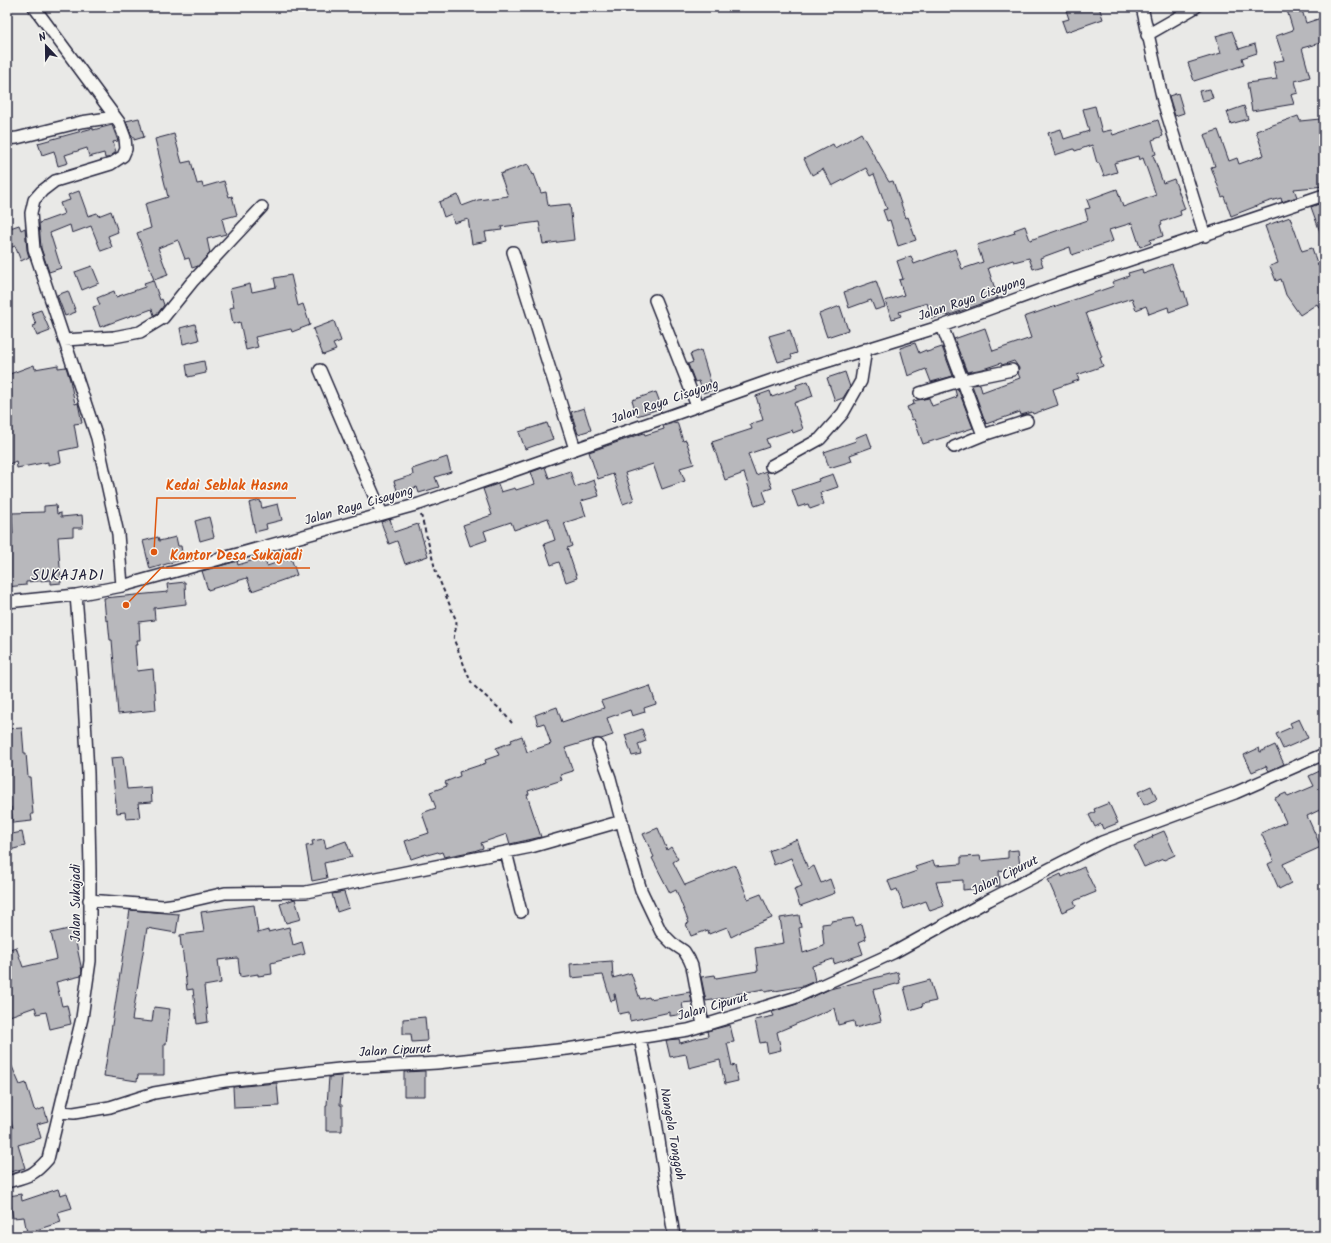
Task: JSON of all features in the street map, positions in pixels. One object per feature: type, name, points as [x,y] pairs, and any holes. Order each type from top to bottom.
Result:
[{"type":"street","points":[[34,7],[115,117],[125,138],[126,149],[123,156],[111,164],[55,181],[42,191],[34,200],[31,213],[34,249],[97,438],[118,534],[122,586]]},
{"type":"street","points":[[1142,7],[1147,35],[1163,101],[1205,236]]},
{"type":"street","points":[[1147,35],[1196,7]]},
{"type":"street","points":[[7,138],[17,138],[81,122],[115,117]]},
{"type":"street","name":"Jalan Raya Cisayong","points":[[7,602],[76,595],[122,586],[418,504],[806,368],[942,326],[1072,279],[1205,236],[1324,195]]},
{"type":"street","points":[[64,340],[114,337],[140,332],[163,318],[192,282],[262,207]]},
{"type":"street","points":[[513,252],[575,449]]},
{"type":"street","points":[[655,300],[697,406]]},
{"type":"street","points":[[942,326],[983,435]]},
{"type":"street","points":[[771,466],[820,439],[843,413],[861,381],[866,349]]},
{"type":"street","points":[[320,370],[382,514]]},
{"type":"street","points":[[920,393],[963,380],[1012,370]]},
{"type":"street","points":[[954,447],[983,435],[1027,421]]},
{"type":"street","name":"Jalan Sukajadi","points":[[7,1182],[31,1176],[48,1159],[82,1018],[90,961],[88,773],[76,595]]},
{"type":"street","points":[[598,745],[610,778],[641,890],[661,932],[672,943],[684,951],[692,966],[704,1025]]},
{"type":"street","name":"Jalan Cipurut","points":[[60,1112],[74,1113],[110,1106],[154,1093],[225,1081],[349,1068],[453,1061],[567,1049],[688,1030],[794,998],[893,953],[989,900],[1102,842],[1235,793],[1324,754]]},
{"type":"street","points":[[89,900],[163,906],[225,893],[306,892],[531,847],[622,821]]},
{"type":"street","points":[[506,852],[521,912]]},
{"type":"street","name":"Nangela Tonggoh","points":[[640,1038],[653,1102],[674,1236]]},
{"type":"path","points":[[418,504],[433,561],[456,620],[457,627],[454,640],[468,676],[473,685],[501,710],[512,723]]},
{"type":"building","points":[[1065,7],[1099,7],[1103,19],[1066,32],[1062,21],[1069,19]]},
{"type":"building","points":[[1286,7],[1301,7],[1306,23],[1324,17],[1324,42],[1302,48],[1310,77],[1295,81],[1298,93],[1291,95],[1294,104],[1252,111],[1247,83],[1277,79],[1273,62],[1284,60],[1276,36],[1293,30]]},
{"type":"building","points":[[1232,31],[1239,49],[1255,44],[1257,53],[1242,58],[1244,65],[1194,81],[1188,63],[1221,53],[1216,36]]},
{"type":"building","points":[[1210,89],[1213,98],[1202,101],[1199,91]]},
{"type":"building","points":[[1178,93],[1184,113],[1175,116],[1169,96]]},
{"type":"building","points":[[1095,106],[1102,132],[1111,130],[1113,135],[1158,120],[1163,136],[1152,140],[1156,154],[1153,155],[1163,183],[1174,179],[1185,209],[1180,211],[1181,215],[1161,222],[1162,224],[1160,225],[1163,236],[1150,240],[1151,243],[1140,247],[1132,223],[1109,230],[1113,241],[1072,255],[1070,247],[1040,258],[1043,266],[1033,269],[1029,258],[1014,262],[1013,260],[988,268],[998,298],[947,316],[946,314],[932,319],[927,303],[899,312],[901,316],[892,319],[885,301],[904,295],[899,280],[903,279],[897,261],[911,256],[914,264],[955,249],[962,269],[983,262],[977,245],[1015,233],[1014,230],[1025,226],[1030,240],[1088,220],[1085,209],[1090,208],[1087,200],[1117,189],[1123,207],[1156,195],[1143,158],[1139,160],[1138,156],[1114,163],[1117,172],[1104,176],[1099,163],[1097,163],[1092,145],[1075,151],[1074,149],[1055,155],[1048,133],[1061,129],[1064,139],[1089,131],[1083,109]]},
{"type":"building","points":[[1244,106],[1248,119],[1231,124],[1227,112]]},
{"type":"building","points":[[1298,116],[1300,121],[1320,119],[1322,125],[1324,124],[1324,186],[1294,189],[1297,197],[1282,202],[1281,198],[1267,202],[1231,216],[1211,167],[1215,166],[1204,135],[1218,130],[1229,161],[1237,158],[1239,164],[1264,155],[1256,131]]},
{"type":"building","points":[[139,118],[144,137],[134,140],[126,121]]},
{"type":"building","points":[[112,125],[118,141],[113,142],[116,152],[108,158],[105,158],[104,153],[89,157],[87,148],[65,155],[68,163],[58,166],[54,151],[42,155],[38,143],[93,128],[93,130]]},
{"type":"building","points":[[861,133],[889,182],[893,181],[906,218],[908,217],[916,240],[898,246],[890,220],[887,221],[883,210],[887,209],[874,174],[870,176],[866,168],[832,186],[823,169],[812,175],[804,159],[833,144],[835,148]]},
{"type":"building","points":[[174,134],[182,163],[191,161],[197,184],[202,183],[203,187],[224,181],[229,197],[232,196],[237,215],[222,219],[226,234],[207,239],[210,253],[198,266],[192,268],[189,258],[185,259],[178,240],[158,248],[168,275],[154,280],[137,233],[151,228],[145,204],[168,197],[155,139]]},
{"type":"building","points":[[528,164],[533,175],[534,174],[541,193],[546,192],[549,206],[570,204],[574,240],[543,244],[539,222],[501,227],[502,230],[485,232],[487,241],[472,244],[468,219],[454,223],[451,214],[444,217],[439,202],[458,195],[462,206],[478,200],[508,196],[500,174]]},
{"type":"building","points":[[79,191],[88,216],[97,213],[98,216],[111,211],[118,232],[108,236],[112,247],[101,251],[91,226],[72,233],[70,225],[50,233],[61,268],[49,272],[41,248],[39,223],[64,214],[60,203],[70,200],[68,195]]},
{"type":"building","points":[[1324,202],[1324,240],[1323,240],[1311,207]]},
{"type":"building","points":[[1290,217],[1302,251],[1312,248],[1318,266],[1324,264],[1324,316],[1317,304],[1300,315],[1286,295],[1281,279],[1276,281],[1270,266],[1278,263],[1265,226]]},
{"type":"building","points":[[19,225],[21,230],[25,228],[29,257],[21,261],[15,246],[7,249],[7,229]]},
{"type":"building","points":[[1172,264],[1182,292],[1184,291],[1188,305],[1169,312],[1168,307],[1149,314],[1146,306],[1136,310],[1132,298],[1086,313],[1102,357],[1100,358],[1103,366],[1077,375],[1079,380],[1053,389],[1058,405],[1033,414],[1032,412],[1021,415],[1020,412],[986,424],[972,385],[980,384],[982,392],[1020,378],[1018,373],[1019,368],[1014,361],[967,372],[954,339],[985,328],[993,351],[1031,338],[1024,317],[1114,286],[1112,282],[1129,276],[1128,273],[1142,269],[1143,274]]},
{"type":"building","points":[[92,266],[99,283],[82,290],[75,272]]},
{"type":"building","points":[[291,275],[298,306],[303,304],[310,325],[292,332],[291,329],[255,337],[258,347],[246,350],[240,322],[233,324],[230,308],[234,307],[230,289],[250,284],[252,292],[276,287],[274,278]]},
{"type":"building","points":[[153,280],[160,300],[162,299],[164,305],[158,313],[154,315],[152,309],[100,327],[93,307],[100,305],[97,298],[114,291],[116,297],[145,287],[144,283]]},
{"type":"building","points":[[876,281],[885,307],[875,310],[871,300],[849,308],[844,292]]},
{"type":"building","points":[[68,291],[76,312],[65,316],[57,295]]},
{"type":"building","points":[[840,306],[848,330],[827,337],[819,314]]},
{"type":"building","points":[[41,310],[50,331],[37,336],[33,326],[36,325],[32,313]]},
{"type":"building","points":[[334,321],[341,341],[333,344],[336,350],[323,355],[313,329]]},
{"type":"building","points":[[195,324],[199,340],[183,344],[180,328]]},
{"type":"building","points":[[790,330],[797,353],[791,355],[792,358],[778,362],[769,336]]},
{"type":"building","points":[[915,343],[919,353],[942,347],[953,376],[931,382],[926,369],[908,376],[900,348]]},
{"type":"building","points":[[701,350],[713,390],[703,393],[699,381],[695,382],[688,364],[693,362],[690,354]]},
{"type":"building","points":[[204,361],[206,373],[188,377],[186,365]]},
{"type":"building","points":[[34,365],[35,369],[58,365],[58,368],[66,367],[75,404],[78,403],[82,423],[74,424],[78,447],[59,451],[61,462],[48,465],[48,462],[17,468],[16,461],[7,465],[7,375]]},
{"type":"building","points":[[845,372],[850,387],[843,398],[835,401],[827,378]]},
{"type":"building","points":[[808,381],[813,396],[794,403],[803,429],[793,433],[792,430],[766,439],[769,447],[748,454],[756,475],[766,471],[772,488],[763,491],[767,502],[755,506],[744,473],[725,480],[712,442],[752,429],[750,424],[763,420],[756,396],[770,391],[772,397],[797,388],[796,385]]},
{"type":"building","points":[[958,389],[973,428],[923,444],[914,419],[912,420],[907,407],[914,404],[913,401],[929,398],[932,406],[957,397],[955,390]]},
{"type":"building","points":[[656,392],[662,408],[637,416],[632,400]]},
{"type":"building","points":[[584,408],[591,430],[578,434],[571,412]]},
{"type":"building","points":[[677,422],[683,441],[686,440],[694,464],[680,468],[685,481],[662,489],[653,464],[625,473],[634,500],[623,504],[613,474],[598,479],[589,452],[644,433],[645,435],[664,429],[663,426]]},
{"type":"building","points":[[547,423],[553,439],[525,449],[519,432]]},
{"type":"building","points":[[867,433],[872,447],[850,455],[852,461],[829,468],[824,452],[856,441],[855,438]]},
{"type":"building","points":[[447,457],[451,472],[435,477],[439,487],[419,493],[417,487],[398,493],[394,481],[413,475],[412,469]]},
{"type":"building","points":[[545,467],[549,478],[570,471],[575,487],[594,480],[599,496],[581,501],[586,516],[564,523],[572,546],[567,548],[577,578],[566,582],[559,562],[551,565],[544,544],[555,540],[548,518],[514,530],[511,522],[484,531],[487,540],[470,546],[463,525],[492,515],[483,489],[498,484],[501,492],[515,488],[516,490],[535,484],[531,472]]},
{"type":"building","points":[[833,474],[838,487],[820,493],[824,504],[810,509],[808,504],[798,507],[792,490],[819,481],[818,479]]},
{"type":"building","points":[[260,500],[262,508],[278,504],[282,520],[266,524],[267,529],[255,532],[249,503]]},
{"type":"building","points":[[56,505],[57,514],[61,513],[61,517],[82,515],[83,528],[73,528],[73,536],[58,537],[61,583],[51,584],[51,580],[26,582],[26,585],[7,587],[7,534],[13,534],[12,513],[44,512],[44,506]]},
{"type":"building","points":[[209,517],[214,537],[200,541],[195,521]]},
{"type":"building","points":[[390,519],[394,532],[418,524],[428,556],[405,564],[397,541],[389,544],[381,522]]},
{"type":"building","points":[[158,537],[159,541],[176,537],[178,546],[181,546],[183,559],[150,569],[143,541]]},
{"type":"building","points":[[264,557],[267,566],[291,558],[297,575],[252,591],[247,578],[208,590],[202,571],[237,561],[238,565]]},
{"type":"building","points":[[185,582],[186,604],[154,608],[155,620],[139,622],[140,640],[137,640],[138,645],[135,645],[137,671],[153,669],[156,710],[118,714],[112,640],[110,640],[108,620],[106,621],[104,598],[168,592],[167,584]]},
{"type":"building","points":[[650,686],[656,704],[644,708],[645,712],[632,716],[630,710],[607,718],[613,735],[565,748],[573,771],[560,775],[562,780],[528,791],[529,794],[527,795],[541,837],[510,844],[507,834],[481,843],[483,848],[474,851],[444,857],[442,852],[438,852],[411,859],[405,841],[429,833],[422,813],[436,808],[430,792],[447,786],[445,782],[460,776],[459,772],[486,763],[485,760],[499,755],[496,748],[512,742],[511,740],[522,736],[527,752],[551,744],[544,723],[538,725],[535,715],[557,707],[562,722],[604,708],[601,701]]},
{"type":"building","points":[[1299,719],[1308,738],[1283,749],[1276,734],[1292,727],[1290,723]]},
{"type":"building","points":[[22,728],[24,753],[26,753],[28,777],[30,777],[33,814],[31,814],[32,821],[13,823],[11,807],[7,807],[7,729]]},
{"type":"building","points":[[642,729],[646,741],[638,744],[641,754],[632,756],[625,735]]},
{"type":"building","points":[[1275,745],[1284,764],[1269,771],[1266,766],[1252,772],[1244,755],[1259,748],[1260,752]]},
{"type":"building","points":[[123,757],[127,789],[151,787],[152,802],[138,803],[140,818],[126,819],[125,812],[117,813],[111,758]]},
{"type":"building","points":[[1324,769],[1324,808],[1307,816],[1321,847],[1283,864],[1291,883],[1279,889],[1268,864],[1274,861],[1261,833],[1286,822],[1275,798],[1286,793],[1288,797],[1314,786],[1309,776]]},
{"type":"building","points":[[1151,786],[1157,799],[1144,805],[1138,792]]},
{"type":"building","points":[[1109,803],[1118,823],[1103,829],[1101,824],[1095,827],[1089,815],[1095,812],[1094,809]]},
{"type":"building","points":[[658,828],[667,850],[671,847],[678,859],[673,862],[685,885],[735,865],[748,899],[761,894],[772,918],[741,931],[731,937],[727,927],[709,934],[708,930],[691,936],[686,924],[689,923],[676,890],[670,893],[652,858],[654,857],[643,834]]},
{"type":"building","points":[[1164,831],[1175,855],[1144,867],[1134,846]]},
{"type":"building","points":[[22,832],[25,846],[10,850],[7,835]]},
{"type":"building","points":[[324,839],[326,848],[346,841],[352,857],[324,863],[327,878],[312,881],[306,846],[313,845],[312,841]]},
{"type":"building","points":[[797,839],[808,869],[814,866],[821,883],[830,879],[835,893],[800,906],[794,889],[802,886],[791,858],[774,865],[769,851]]},
{"type":"building","points":[[1018,850],[1020,867],[1005,868],[1005,870],[999,871],[1000,886],[963,890],[963,880],[936,882],[944,906],[930,911],[926,901],[904,909],[897,889],[892,891],[888,881],[917,871],[915,867],[933,861],[935,866],[961,864],[961,857],[980,856],[981,861],[1008,858],[1008,851]]},
{"type":"building","points":[[1084,867],[1096,892],[1074,901],[1076,906],[1062,912],[1048,880],[1061,874],[1062,877]]},
{"type":"building","points":[[344,892],[349,908],[337,912],[332,894]]},
{"type":"building","points":[[295,899],[301,919],[286,923],[280,904]]},
{"type":"building","points":[[254,905],[258,933],[289,927],[293,945],[302,942],[305,954],[271,963],[272,974],[258,976],[258,974],[240,977],[238,958],[218,960],[221,983],[204,986],[208,1022],[197,1024],[193,989],[187,990],[180,935],[204,932],[201,912]]},
{"type":"building","points":[[130,910],[179,914],[176,933],[147,928],[132,1020],[152,1022],[154,1007],[170,1009],[166,1044],[164,1044],[164,1075],[138,1075],[137,1081],[104,1076]]},
{"type":"building","points":[[799,915],[801,927],[799,928],[803,953],[824,946],[822,924],[831,923],[831,921],[853,918],[856,926],[862,924],[866,939],[859,942],[863,954],[834,964],[833,959],[812,966],[815,981],[803,986],[765,992],[764,989],[736,994],[737,996],[706,1001],[701,977],[715,975],[716,978],[758,971],[755,948],[784,943],[780,918]]},
{"type":"building","points":[[73,928],[82,971],[81,976],[56,982],[62,1006],[67,1005],[71,1024],[50,1029],[46,1012],[37,1014],[35,1007],[7,1017],[7,950],[16,947],[23,967],[57,959],[51,933]]},
{"type":"building","points":[[612,961],[613,978],[631,973],[640,999],[649,997],[650,999],[690,992],[692,1002],[682,1003],[684,1014],[670,1016],[670,1012],[630,1021],[629,1012],[619,1014],[615,994],[615,1000],[611,1001],[603,975],[571,978],[570,964]]},
{"type":"building","points":[[898,972],[900,983],[873,990],[881,1021],[855,1028],[854,1021],[838,1025],[834,1008],[777,1032],[781,1050],[768,1053],[766,1042],[760,1043],[755,1020],[774,1016],[772,1012],[797,1004],[830,989]]},
{"type":"building","points":[[930,980],[936,1001],[922,1004],[923,1006],[910,1010],[904,987]]},
{"type":"building","points":[[425,1017],[427,1041],[412,1042],[411,1034],[403,1034],[403,1019]]},
{"type":"building","points":[[730,1025],[734,1042],[727,1043],[732,1066],[735,1065],[738,1081],[725,1084],[720,1060],[689,1068],[686,1054],[670,1057],[666,1040],[679,1039],[680,1043],[708,1036],[707,1031]]},
{"type":"building","points":[[7,1055],[20,1085],[26,1083],[34,1109],[36,1111],[44,1108],[48,1121],[37,1124],[41,1138],[18,1145],[25,1168],[7,1173],[7,1130],[13,1128],[7,1107]]},
{"type":"building","points":[[425,1071],[425,1096],[404,1096],[404,1072]]},
{"type":"building","points":[[342,1076],[340,1105],[342,1105],[342,1131],[326,1131],[326,1105],[329,1077]]},
{"type":"building","points":[[277,1083],[279,1106],[234,1108],[233,1087]]},
{"type":"building","points":[[58,1189],[60,1195],[67,1193],[72,1208],[58,1212],[61,1222],[27,1233],[24,1217],[13,1218],[9,1196],[21,1194],[22,1201]]},
{"type":"place","name":"Kedai Seblak Hasna","points":[[154,552]]},
{"type":"place","name":"Kantor Desa Sukajadi","points":[[126,605]]},
{"type":"district","name":"SUKAJADI","points":[[68,576]]}]
